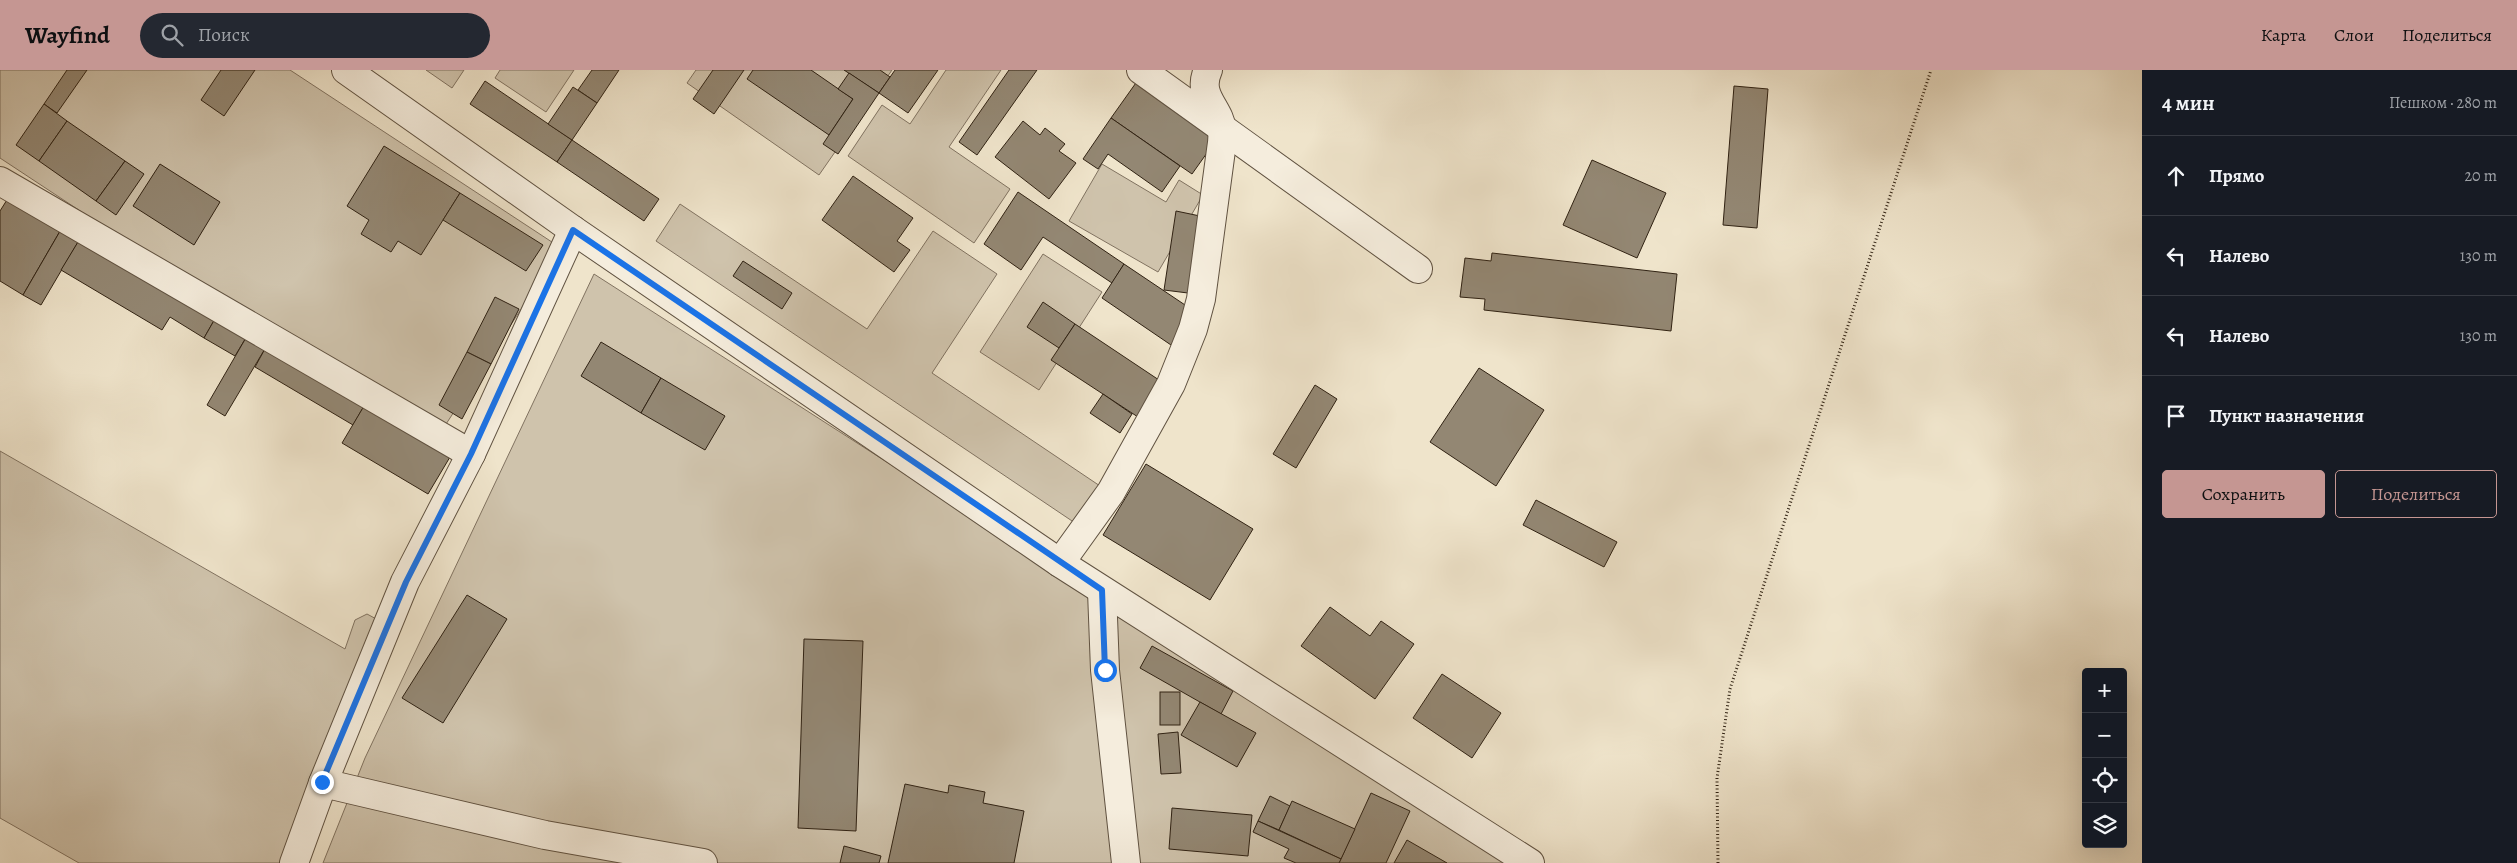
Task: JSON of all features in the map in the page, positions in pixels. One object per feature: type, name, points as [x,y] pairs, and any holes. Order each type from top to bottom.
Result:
[{"type":"street","points":[[346,70],[573,230],[1060,563],[1530,863]]},
{"type":"street","points":[[1141,70],[1418,269]]},
{"type":"street","points":[[1060,563],[1111,492],[1171,384],[1194,329],[1203,282],[1222,128],[1206,96],[1205,76],[1208,70]]},
{"type":"street","points":[[0,181],[471,454]]},
{"type":"street","points":[[294,863],[322,782],[406,582],[471,454],[573,230]]},
{"type":"street","points":[[1102,590],[1105,670],[1126,863]]},
{"type":"street","points":[[322,782],[545,835],[703,863]]},
{"type":"path","points":[[1718,863],[1717,778],[1730,689],[1931,70]]},
{"type":"shaded area","points":[[0,70],[290,70],[561,248],[433,444],[0,158]]},
{"type":"shaded area","points":[[426,70],[464,70],[452,88]]},
{"type":"shaded area","points":[[500,70],[574,70],[546,112],[495,78]]},
{"type":"shaded area","points":[[696,70],[892,70],[819,175],[687,83]]},
{"type":"shaded area","points":[[946,70],[1001,70],[949,147],[1010,189],[974,243],[848,156],[882,105],[910,124]]},
{"type":"shaded area","points":[[1102,164],[1166,202],[1179,180],[1203,195],[1158,272],[1069,221]]},
{"type":"shaded area","points":[[680,204],[867,329],[933,231],[997,274],[932,373],[1106,490],[1081,527],[656,241]]},
{"type":"shaded area","points":[[1043,254],[1102,292],[1039,390],[980,352]]},
{"type":"shaded area","points":[[594,274],[1511,863],[323,863],[365,758]]},
{"type":"shaded area","points":[[0,451],[345,649],[355,620],[367,614],[380,621],[286,863],[79,863],[0,818]]},
{"type":"building","points":[[67,70],[87,70],[57,113],[44,104]]},
{"type":"building","points":[[221,70],[255,70],[224,116],[201,100]]},
{"type":"building","points":[[592,70],[619,70],[597,103],[578,90]]},
{"type":"building","points":[[713,70],[744,70],[714,114],[693,99]]},
{"type":"building","points":[[753,70],[811,70],[853,99],[829,135],[747,79]]},
{"type":"building","points":[[844,70],[880,70],[890,77],[879,93]]},
{"type":"building","points":[[895,70],[938,70],[908,113],[879,93]]},
{"type":"building","points":[[1009,70],[1037,70],[977,155],[959,142]]},
{"type":"building","points":[[849,73],[879,93],[838,154],[823,144],[853,99],[838,89]]},
{"type":"building","points":[[1138,80],[1219,136],[1192,174],[1111,118]]},
{"type":"building","points":[[485,81],[572,140],[557,162],[470,104]]},
{"type":"building","points":[[1734,86],[1768,89],[1757,228],[1723,225]]},
{"type":"building","points":[[573,87],[597,103],[572,140],[548,124]]},
{"type":"building","points":[[44,104],[67,121],[39,161],[16,145]]},
{"type":"building","points":[[1111,118],[1180,166],[1162,192],[1108,154],[1098,169],[1083,159]]},
{"type":"building","points":[[67,121],[125,161],[96,201],[39,161]]},
{"type":"building","points":[[1023,121],[1040,135],[1045,128],[1065,144],[1059,151],[1076,163],[1049,199],[995,157]]},
{"type":"building","points":[[572,140],[659,199],[644,221],[557,162]]},
{"type":"building","points":[[384,146],[460,193],[421,255],[398,241],[391,252],[361,234],[369,220],[347,206]]},
{"type":"building","points":[[1592,160],[1666,193],[1637,258],[1563,225]]},
{"type":"building","points":[[125,161],[144,174],[116,215],[96,201]]},
{"type":"building","points":[[160,164],[220,202],[194,245],[133,206]]},
{"type":"building","points":[[853,176],[913,218],[897,241],[910,250],[894,272],[822,220]]},
{"type":"building","points":[[1018,192],[1124,264],[1112,283],[1043,237],[1021,270],[984,244]]},
{"type":"building","points":[[460,193],[543,245],[526,271],[443,220]]},
{"type":"building","points":[[10,195],[63,226],[23,295],[0,281],[0,211]]},
{"type":"building","points":[[1176,211],[1200,216],[1188,293],[1164,290]]},
{"type":"building","points":[[63,226],[81,237],[41,305],[23,295]]},
{"type":"building","points":[[81,237],[216,317],[204,338],[170,317],[162,330],[61,270]]},
{"type":"building","points":[[1492,253],[1677,274],[1671,331],[1484,310],[1485,299],[1460,297],[1465,258],[1491,261]]},
{"type":"building","points":[[743,261],[792,293],[782,309],[733,276]]},
{"type":"building","points":[[1124,264],[1194,311],[1171,345],[1102,298]]},
{"type":"building","points":[[495,297],[519,309],[491,364],[467,352]]},
{"type":"building","points":[[1043,302],[1075,324],[1059,348],[1027,327]]},
{"type":"building","points":[[216,317],[247,336],[235,356],[204,338]]},
{"type":"building","points":[[1075,324],[1162,382],[1138,417],[1051,360]]},
{"type":"building","points":[[247,336],[266,347],[225,416],[207,405]]},
{"type":"building","points":[[601,342],[661,378],[641,413],[581,376]]},
{"type":"building","points":[[266,347],[364,406],[353,425],[255,367]]},
{"type":"building","points":[[467,352],[491,364],[462,419],[439,405]]},
{"type":"building","points":[[1479,368],[1544,410],[1496,486],[1430,442]]},
{"type":"building","points":[[661,378],[725,416],[705,450],[641,413]]},
{"type":"building","points":[[1315,385],[1337,399],[1296,468],[1273,454]]},
{"type":"building","points":[[1103,394],[1132,414],[1120,433],[1090,413]]},
{"type":"building","points":[[364,406],[450,457],[428,494],[342,443]]},
{"type":"building","points":[[1146,464],[1253,529],[1210,600],[1103,535]]},
{"type":"building","points":[[1536,500],[1617,542],[1604,567],[1523,525]]},
{"type":"building","points":[[467,595],[507,619],[443,723],[402,698]]},
{"type":"building","points":[[1330,607],[1370,636],[1381,621],[1414,644],[1375,699],[1301,646]]},
{"type":"building","points":[[804,639],[863,641],[856,831],[798,828]]},
{"type":"building","points":[[1152,646],[1233,691],[1221,714],[1140,668]]},
{"type":"building","points":[[1442,674],[1501,713],[1472,758],[1413,718]]},
{"type":"building","points":[[1160,692],[1180,692],[1180,725],[1160,725]]},
{"type":"building","points":[[1200,702],[1256,733],[1237,767],[1181,735]]},
{"type":"building","points":[[1178,732],[1181,773],[1161,774],[1158,734]]},
{"type":"building","points":[[905,784],[948,793],[949,785],[985,792],[983,803],[1024,811],[1014,863],[888,863]]},
{"type":"building","points":[[1371,793],[1410,811],[1386,863],[1339,863]]},
{"type":"building","points":[[1270,796],[1290,806],[1279,830],[1258,821]]},
{"type":"building","points":[[1292,801],[1355,829],[1341,859],[1279,830]]},
{"type":"building","points":[[1172,808],[1252,815],[1248,856],[1169,849]]},
{"type":"building","points":[[1258,821],[1341,859],[1339,863],[1296,863],[1284,858],[1289,849],[1253,832]]},
{"type":"building","points":[[1407,840],[1447,863],[1394,863]]},
{"type":"building","points":[[844,846],[881,856],[879,863],[840,863]]},
{"type":"route","points":[[322,782],[406,582],[471,454],[573,230],[1102,590],[1105,670]]}]
